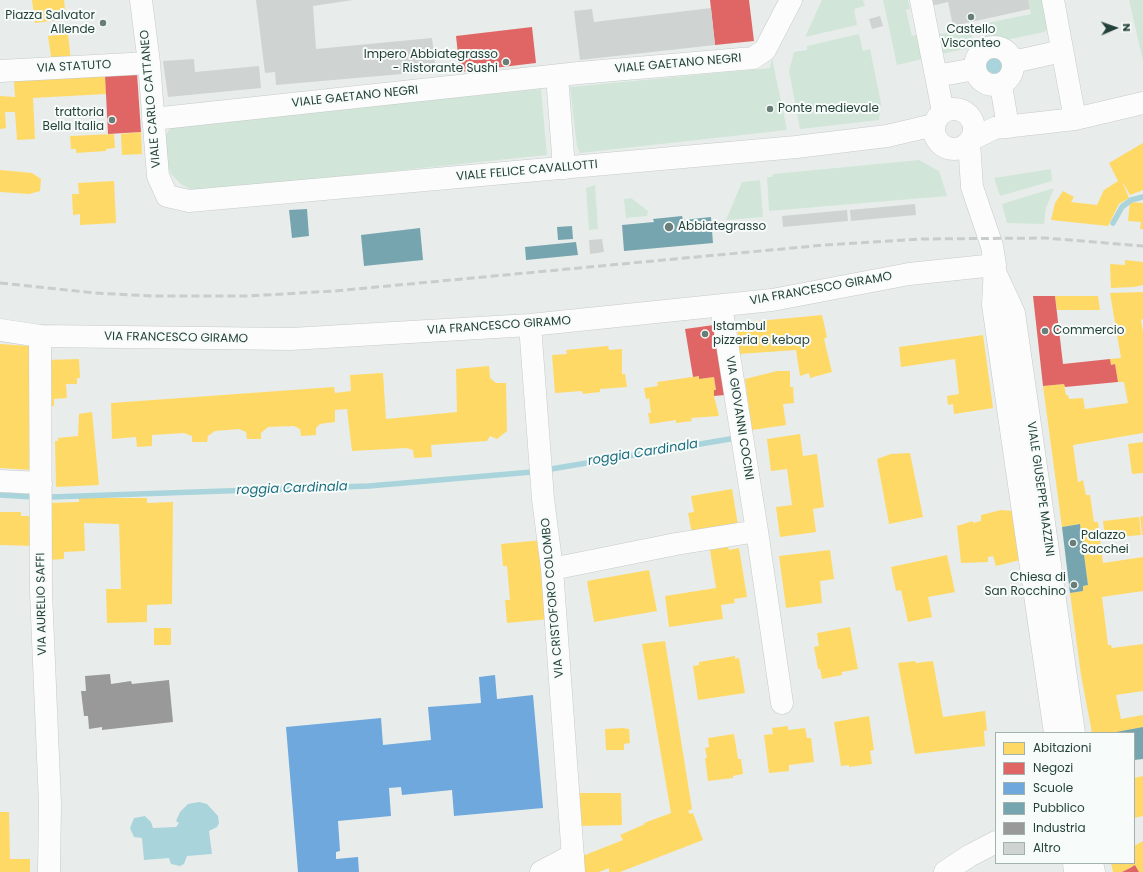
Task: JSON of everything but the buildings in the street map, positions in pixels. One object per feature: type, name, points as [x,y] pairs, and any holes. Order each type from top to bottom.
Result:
[{"type":"street","name":"VIALE CARLO CATTANEO","points":[[141,0],[149,63],[158,176],[167,196]]},
{"type":"street","name":"VIALE GAETANO NEGRI","points":[[153,119],[557,76],[753,58],[765,50],[792,0]]},
{"type":"street","points":[[921,0],[936,76],[941,132],[960,148],[971,135],[1001,128],[1075,119],[1143,103]]},
{"type":"street","points":[[1053,0],[1075,119]]},
{"type":"street","points":[[993,47],[1001,48],[1009,53],[1013,62],[1013,71],[1010,78],[1001,85],[990,85],[982,81],[975,69],[978,57],[984,50],[993,47]]},
{"type":"street","points":[[1013,62],[1062,51]]},
{"type":"street","name":"VIA STATUTO","points":[[0,71],[149,63]]},
{"type":"street","points":[[936,76],[975,69]]},
{"type":"street","points":[[557,76],[564,168]]},
{"type":"street","points":[[1001,85],[1001,128]]},
{"type":"street","points":[[941,132],[950,110],[961,110],[967,114],[971,135]]},
{"type":"street","name":"VIALE FELICE CAVALLOTTI","points":[[167,196],[189,201],[790,148],[887,136],[918,138],[941,132]]},
{"type":"street","name":"VIALE GIUSEPPE MAZZINI","points":[[941,132],[972,187],[992,246],[996,269],[1014,312],[1074,732]]},
{"type":"street","name":"VIALE GIUSEPPE MAZZINI","points":[[971,135],[972,187]]},
{"type":"street","name":"VIALE GIUSEPPE MAZZINI","points":[[996,269],[992,305],[1055,732]]},
{"type":"street","name":"VIA FRANCESCO GIRAMO","points":[[0,330],[40,336],[291,339],[530,325],[772,300],[909,274],[996,269]]},
{"type":"street","name":"VIA GIOVANNI COCINI","points":[[721,305],[757,531],[782,703]]},
{"type":"street","name":"VIA CRISTOFORO COLOMBO","points":[[530,325],[543,499],[552,569],[574,863]]},
{"type":"street","name":"VIA AURELIO SAFFI","points":[[40,336],[41,592],[50,804],[50,872]]},
{"type":"street","points":[[0,481],[41,483]]},
{"type":"street","points":[[552,569],[676,544],[757,531]]},
{"type":"street","points":[[945,872],[969,856],[995,843]]},
{"type":"street","points":[[541,872],[574,863]]},
{"type":"green space","points":[[822,0],[863,0],[865,6],[854,9],[857,25],[805,37]]},
{"type":"green space","points":[[883,0],[908,0],[910,9],[906,10],[912,36],[925,33],[931,57],[897,65]]},
{"type":"green space","points":[[1028,0],[1049,0],[1048,29],[1044,32],[987,44],[982,24],[1031,14]]},
{"type":"green space","points":[[1129,0],[1143,0],[1143,61]]},
{"type":"green space","points":[[970,28],[974,47],[941,54],[937,35]]},
{"type":"green space","points":[[859,34],[863,51],[870,49],[881,103],[879,120],[800,129],[789,71],[794,52],[807,50],[807,46]]},
{"type":"green space","points":[[772,58],[787,130],[580,153],[577,147],[570,87],[770,68]]},
{"type":"green space","points":[[541,89],[547,155],[201,191],[190,189],[181,184],[171,174],[167,164],[165,135],[171,128],[182,125]]},
{"type":"green space","points":[[919,160],[939,171],[947,196],[769,211],[767,177],[772,177],[773,174]]},
{"type":"green space","points":[[1051,169],[1052,181],[1000,196],[994,178]]},
{"type":"green space","points":[[760,180],[763,217],[726,220],[742,182]]},
{"type":"green space","points":[[595,185],[598,229],[589,230],[586,188]]},
{"type":"green space","points":[[1054,188],[1046,208],[1044,224],[1007,223],[1002,204]]},
{"type":"green space","points":[[631,198],[648,211],[647,216],[626,218],[624,199]]},
{"type":"water","points":[[995,54],[1004,57],[1007,69],[1003,73],[993,74],[985,69],[986,61]]},
{"type":"water","points":[[199,802],[207,804],[218,816],[219,823],[217,827],[209,831],[212,854],[187,856],[184,864],[180,866],[171,864],[169,858],[144,860],[142,838],[134,837],[130,828],[134,818],[145,816],[151,822],[153,828],[176,827],[179,823],[176,821],[180,812],[188,804]]},
{"type":"waterway","name":"roggia Cardinala","points":[[1113,223],[1122,207],[1131,200],[1143,197]]},
{"type":"waterway","name":"roggia Cardinala","points":[[551,469],[736,438]]},
{"type":"waterway","name":"roggia Cardinala","points":[[51,497],[369,486],[532,472]]},
{"type":"waterway","name":"roggia Cardinala","points":[[0,495],[34,497]]},
{"type":"railway","points":[[0,283],[95,293],[152,296],[248,296],[334,291],[824,245],[921,239],[1045,238],[1143,246]]},
{"type":"place","name":"Castello Visconteo","points":[[971,17]]},
{"type":"place","name":"Piazza Salvator Allende","points":[[103,23]]},
{"type":"place","name":"Impero Abbiategrasso - Ristorante Sushi","points":[[506,62]]},
{"type":"place","name":"Ponte medievale","points":[[770,109]]},
{"type":"place","name":"trattoria Bella Italia","points":[[112,120]]},
{"type":"place","name":"Abbiategrasso","points":[[669,227]]},
{"type":"place","name":"Commercio","points":[[1045,331]]},
{"type":"place","name":"Istambul pizzeria e kebap","points":[[705,334]]},
{"type":"place","name":"Palazzo Sacchei","points":[[1073,543]]},
{"type":"place","name":"Chiesa di San Rocchino","points":[[1074,585]]}]
